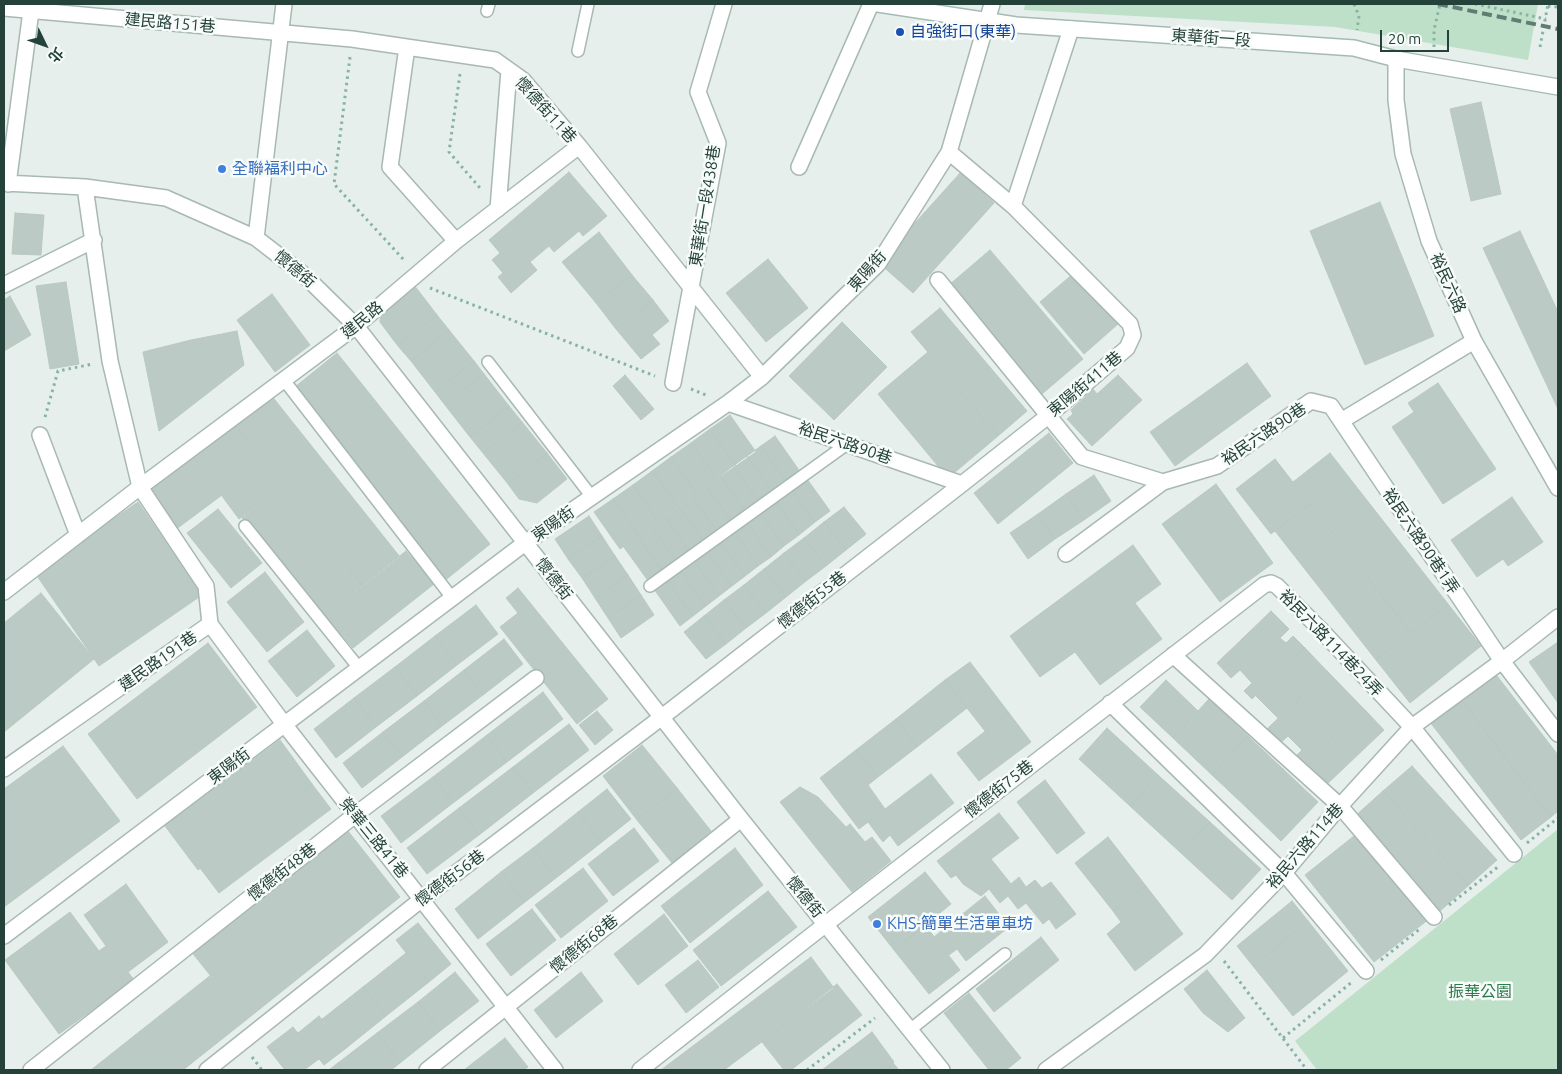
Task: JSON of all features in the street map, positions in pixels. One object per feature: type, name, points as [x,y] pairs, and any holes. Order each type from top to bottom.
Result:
[{"type":"street","points":[[256,238],[284,4]]},
{"type":"street","name":"東華街一段438巷","points":[[673,383],[718,143],[698,92],[724,4]]},
{"type":"street","points":[[799,167],[871,4]]},
{"type":"street","name":"東華街一段","points":[[878,4],[1016,25],[1354,48],[1396,59],[1558,87]]},
{"type":"street","name":"東陽街","points":[[4,936],[525,544],[728,403],[762,377],[878,264],[949,152],[992,4]]},
{"type":"street","points":[[6,184],[32,7]]},
{"type":"street","name":"建民路151巷","points":[[4,8],[32,7],[280,33]]},
{"type":"street","points":[[1013,206],[1071,29]]},
{"type":"street","name":"懷德街11巷","points":[[280,33],[352,38],[496,60],[523,80],[579,146],[762,377]]},
{"type":"street","points":[[407,47],[390,167],[456,241]]},
{"type":"street","name":"裕民六路","points":[[1396,59],[1396,100],[1403,154],[1429,240],[1474,341],[1558,488]]},
{"type":"street","points":[[498,209],[509,70]]},
{"type":"street","name":"建民路","points":[[4,592],[140,487],[356,326],[456,241],[579,146]]},
{"type":"street","name":"東陽街411巷","points":[[949,152],[1013,206],[1130,324],[1133,335],[1127,348],[1048,416],[962,484]]},
{"type":"street","name":"懷德街","points":[[6,184],[85,187],[166,198],[256,238],[304,275],[356,326],[525,544],[942,1070]]},
{"type":"street","points":[[85,187],[110,361],[140,487],[206,586],[210,624]]},
{"type":"street","points":[[4,285],[94,240]]},
{"type":"street","points":[[938,280],[1082,457],[1164,482]]},
{"type":"street","points":[[1341,421],[1474,341]]},
{"type":"street","name":"裕民六路90巷","points":[[1164,482],[1217,466],[1311,401],[1331,406],[1341,421]]},
{"type":"street","name":"裕民六路90巷","points":[[728,403],[962,484]]},
{"type":"street","name":"裕民六路90巷1弄","points":[[1341,421],[1502,661],[1558,734]]},
{"type":"street","points":[[40,435],[78,535]]},
{"type":"street","points":[[1066,554],[1164,482]]},
{"type":"street","name":"懷德街55巷","points":[[662,716],[962,484]]},
{"type":"street","name":"裕民六路114巷24弄","points":[[1173,655],[1264,585],[1270,583],[1277,586],[1314,623],[1412,727]]},
{"type":"street","name":"裕民六路114巷","points":[[1046,1070],[1205,955],[1284,873],[1340,806],[1412,727],[1558,617]]},
{"type":"street","name":"建民路191巷","points":[[4,770],[210,624],[284,724]]},
{"type":"street","points":[[1173,655],[1340,806],[1434,917]]},
{"type":"street","name":"懷德街75巷","points":[[640,1070],[1173,655]]},
{"type":"street","name":"懷德街48巷","points":[[31,1070],[355,815],[536,678]]},
{"type":"street","points":[[1110,703],[1284,873],[1366,971]]},
{"type":"street","name":"懷德街56巷","points":[[207,1070],[422,899],[662,716]]},
{"type":"street","name":"榮華三路41巷","points":[[284,724],[555,1070]]},
{"type":"street","points":[[1412,727],[1514,854]]},
{"type":"street","name":"懷德街68巷","points":[[427,1070],[741,818]]},
{"type":"lane","points":[[578,51],[588,4]]},
{"type":"lane","points":[[488,362],[592,497]]},
{"type":"lane","points":[[284,380],[453,599]]},
{"type":"lane","points":[[650,586],[847,444]]},
{"type":"lane","points":[[245,526],[359,668]]},
{"type":"lane","points":[[911,1029],[1005,954]]},
{"type":"path","points":[[1354,4],[1360,16],[1357,30]]},
{"type":"path","points":[[1434,47],[1434,30],[1440,4]]},
{"type":"path","points":[[1475,4],[1546,18]]},
{"type":"path","points":[[1540,47],[1548,5],[1558,7]]},
{"type":"path","points":[[352,38],[334,184],[414,277],[673,383],[728,403]]},
{"type":"path","points":[[462,55],[449,152],[498,209]]},
{"type":"path","points":[[40,435],[58,371],[110,361]]},
{"type":"path","points":[[1213,946],[1307,1070]]},
{"type":"path","points":[[807,1070],[892,1005]]},
{"type":"green space","points":[[1025,4],[1538,4],[1528,60],[1335,27],[1024,10]]},
{"type":"green space","name":"振華公園","points":[[1558,829],[1558,1070],[1317,1070],[1295,1041]]},
{"type":"building","points":[[1481,102],[1501,194],[1471,201],[1450,109]]},
{"type":"building","points":[[569,172],[607,216],[583,236],[579,231],[554,252],[549,246],[530,262],[537,270],[511,293],[498,277],[503,273],[492,260],[500,253],[489,240]]},
{"type":"building","points":[[961,172],[994,203],[913,293],[879,263]]},
{"type":"building","points":[[1380,202],[1434,336],[1365,365],[1310,231]]},
{"type":"building","points":[[15,213],[44,215],[41,255],[12,254]]},
{"type":"building","points":[[1520,231],[1558,312],[1558,409],[1483,248]]},
{"type":"building","points":[[599,232],[632,275],[596,303],[562,262]]},
{"type":"building","points":[[990,250],[1083,359],[1042,394],[949,285]]},
{"type":"building","points":[[768,259],[808,308],[766,342],[726,293]]},
{"type":"building","points":[[1074,273],[1118,324],[1084,354],[1040,302]]},
{"type":"building","points":[[632,275],[653,300],[616,329],[596,303]]},
{"type":"building","points":[[66,282],[79,364],[50,369],[36,286]]},
{"type":"building","points":[[414,285],[437,315],[398,346],[380,322],[381,310]]},
{"type":"building","points":[[272,294],[310,345],[275,372],[237,320]]},
{"type":"building","points":[[10,296],[31,335],[4,351],[4,300]]},
{"type":"building","points":[[653,300],[669,321],[652,335],[660,344],[641,359],[616,329]]},
{"type":"building","points":[[940,308],[1027,411],[998,436],[911,332]]},
{"type":"building","points":[[437,315],[449,330],[411,361],[398,346]]},
{"type":"building","points":[[842,322],[887,367],[834,420],[789,376]]},
{"type":"building","points":[[449,330],[474,361],[435,392],[411,361]]},
{"type":"building","points":[[237,331],[244,365],[159,431],[143,352]]},
{"type":"building","points":[[928,352],[998,436],[948,478],[878,394]]},
{"type":"building","points":[[337,353],[490,544],[443,582],[290,391]]},
{"type":"building","points":[[474,361],[484,374],[445,405],[435,392]]},
{"type":"building","points":[[1247,363],[1271,396],[1175,466],[1150,432]]},
{"type":"building","points":[[484,374],[509,406],[470,437],[445,405]]},
{"type":"building","points":[[625,375],[654,409],[641,420],[613,386]]},
{"type":"building","points":[[1118,375],[1142,400],[1092,446],[1067,419],[1073,414],[1071,410],[1093,389],[1097,394]]},
{"type":"building","points":[[1438,383],[1496,469],[1443,504],[1392,427],[1414,412],[1408,403]]},
{"type":"building","points":[[271,395],[400,557],[363,586],[235,425]]},
{"type":"building","points":[[509,406],[522,422],[483,453],[470,437]]},
{"type":"building","points":[[730,415],[756,452],[736,466],[710,429]]},
{"type":"building","points":[[522,422],[547,453],[508,484],[483,453]]},
{"type":"building","points":[[235,425],[283,486],[239,519],[193,457]]},
{"type":"building","points":[[710,429],[736,466],[717,479],[691,443]]},
{"type":"building","points":[[1049,433],[1073,463],[998,524],[974,493]]},
{"type":"building","points":[[775,436],[801,473],[787,483],[761,446]]},
{"type":"building","points":[[691,443],[717,479],[697,493],[671,457]]},
{"type":"building","points":[[761,446],[787,483],[773,493],[747,456]]},
{"type":"building","points":[[547,453],[567,479],[537,503],[519,499],[508,484]]},
{"type":"building","points":[[1330,453],[1448,604],[1411,633],[1293,482]]},
{"type":"building","points":[[747,456],[773,493],[760,503],[733,466]]},
{"type":"building","points":[[193,457],[222,495],[175,530],[145,491]]},
{"type":"building","points":[[671,457],[697,493],[678,507],[652,471]]},
{"type":"building","points":[[1275,459],[1310,504],[1271,534],[1236,489]]},
{"type":"building","points":[[733,466],[760,503],[746,512],[720,476]]},
{"type":"building","points":[[652,471],[678,507],[658,521],[633,485]]},
{"type":"building","points":[[1094,475],[1111,501],[1084,520],[1066,494]]},
{"type":"building","points":[[720,476],[746,512],[732,522],[706,486]]},
{"type":"building","points":[[807,479],[830,511],[815,522],[792,491]]},
{"type":"building","points":[[1216,484],[1273,563],[1220,602],[1162,524]]},
{"type":"building","points":[[633,485],[658,521],[639,535],[613,499]]},
{"type":"building","points":[[283,486],[363,586],[322,618],[242,518]]},
{"type":"building","points":[[706,486],[732,522],[718,532],[692,496]]},
{"type":"building","points":[[792,491],[815,522],[799,535],[776,501]]},
{"type":"building","points":[[1066,494],[1084,520],[1055,539],[1038,514]]},
{"type":"building","points":[[692,496],[718,532],[704,542],[678,506]]},
{"type":"building","points":[[1512,497],[1543,542],[1508,566],[1503,559],[1477,577],[1451,540]]},
{"type":"building","points":[[613,499],[639,535],[620,549],[594,512]]},
{"type":"building","points":[[776,501],[799,535],[784,546],[760,512]]},
{"type":"building","points":[[138,502],[202,595],[99,666],[35,573]]},
{"type":"building","points":[[1310,504],[1411,633],[1376,660],[1275,531]]},
{"type":"building","points":[[678,506],[704,542],[690,553],[664,516]]},
{"type":"building","points":[[844,507],[866,534],[846,550],[824,522]]},
{"type":"building","points":[[218,509],[262,563],[231,588],[187,533]]},
{"type":"building","points":[[760,512],[784,546],[771,557],[747,522]]},
{"type":"building","points":[[1038,514],[1055,539],[1028,559],[1010,533]]},
{"type":"building","points":[[589,516],[602,536],[568,559],[555,539]]},
{"type":"building","points":[[664,516],[690,553],[677,562],[651,526]]},
{"type":"building","points":[[747,522],[771,557],[758,566],[734,531]]},
{"type":"building","points":[[824,522],[846,550],[826,566],[804,538]]},
{"type":"building","points":[[651,526],[677,562],[663,572],[637,536]]},
{"type":"building","points":[[734,531],[758,566],[745,576],[720,541]]},
{"type":"building","points":[[602,536],[615,556],[582,578],[568,559]]},
{"type":"building","points":[[637,536],[663,572],[649,582],[623,546]]},
{"type":"building","points":[[804,538],[826,566],[806,581],[784,553]]},
{"type":"building","points":[[720,541],[745,576],[732,586],[707,551]]},
{"type":"building","points":[[1133,545],[1161,584],[1135,603],[1162,639],[1100,685],[1075,652],[1040,677],[1010,636]]},
{"type":"building","points":[[406,551],[434,584],[353,648],[325,615]]},
{"type":"building","points":[[707,551],[732,586],[719,596],[694,560]]},
{"type":"building","points":[[784,553],[806,581],[786,597],[764,569]]},
{"type":"building","points":[[615,556],[628,575],[595,598],[582,578]]},
{"type":"building","points":[[694,560],[719,596],[706,606],[680,570]]},
{"type":"building","points":[[764,569],[786,597],[766,613],[744,585]]},
{"type":"building","points":[[680,570],[706,606],[693,616],[667,580]]},
{"type":"building","points":[[265,572],[304,622],[267,652],[227,602]]},
{"type":"building","points":[[628,575],[641,595],[608,618],[595,598]]},
{"type":"building","points":[[667,580],[693,616],[680,626],[654,589]]},
{"type":"building","points":[[744,585],[766,613],[746,628],[724,600]]},
{"type":"building","points":[[518,588],[608,699],[577,724],[500,627],[518,613],[506,598]]},
{"type":"building","points":[[41,593],[94,659],[4,732],[4,623]]},
{"type":"building","points":[[641,595],[654,615],[621,638],[608,618]]},
{"type":"building","points":[[724,600],[746,628],[726,644],[704,616]]},
{"type":"building","points":[[1448,604],[1481,646],[1410,703],[1376,660]]},
{"type":"building","points":[[476,605],[498,634],[457,665],[435,636]]},
{"type":"building","points":[[1271,611],[1289,629],[1280,638],[1286,643],[1293,636],[1305,648],[1277,675],[1242,639]]},
{"type":"building","points":[[704,616],[726,644],[706,659],[684,632]]},
{"type":"building","points":[[307,630],[335,666],[297,697],[268,661]]},
{"type":"building","points":[[435,636],[457,665],[417,696],[395,667]]},
{"type":"building","points":[[504,639],[523,664],[483,695],[464,670]]},
{"type":"building","points":[[1242,639],[1277,675],[1252,699],[1244,691],[1252,683],[1240,670],[1231,678],[1217,663]]},
{"type":"building","points":[[1558,642],[1558,703],[1529,662]]},
{"type":"building","points":[[208,643],[257,707],[137,799],[88,734]]},
{"type":"building","points":[[1305,648],[1327,671],[1278,718],[1256,696]]},
{"type":"building","points":[[970,662],[1009,713],[985,731],[945,680]]},
{"type":"building","points":[[395,667],[417,696],[376,727],[354,698]]},
{"type":"building","points":[[464,670],[483,695],[442,726],[424,701]]},
{"type":"building","points":[[1327,671],[1366,711],[1335,741],[1296,701]]},
{"type":"building","points":[[1494,672],[1558,755],[1558,811],[1551,817],[1460,698]]},
{"type":"building","points":[[945,680],[967,708],[917,747],[896,719]]},
{"type":"building","points":[[1166,680],[1198,711],[1173,738],[1140,707]]},
{"type":"building","points":[[543,692],[563,719],[507,762],[487,735]]},
{"type":"building","points":[[354,698],[376,727],[336,758],[314,729]]},
{"type":"building","points":[[1460,698],[1551,817],[1521,840],[1430,722]]},
{"type":"building","points":[[1209,699],[1248,736],[1212,775],[1173,738]]},
{"type":"building","points":[[424,701],[442,726],[402,757],[383,732]]},
{"type":"building","points":[[1296,701],[1335,741],[1307,767],[1296,756],[1302,750],[1288,736],[1277,746],[1264,732]]},
{"type":"building","points":[[597,711],[613,730],[595,745],[579,725]]},
{"type":"building","points":[[1366,711],[1384,730],[1325,786],[1307,767]]},
{"type":"building","points":[[1009,713],[1031,742],[979,781],[957,753]]},
{"type":"building","points":[[896,719],[917,747],[878,777],[856,750]]},
{"type":"building","points":[[569,724],[589,750],[533,793],[513,767]]},
{"type":"building","points":[[1107,728],[1158,775],[1130,806],[1079,759]]},
{"type":"building","points":[[383,732],[402,757],[362,788],[343,763]]},
{"type":"building","points":[[487,735],[507,762],[453,803],[433,777]]},
{"type":"building","points":[[1248,736],[1283,769],[1246,807],[1212,775]]},
{"type":"building","points":[[280,740],[312,784],[198,870],[165,826]]},
{"type":"building","points":[[642,745],[677,788],[637,820],[603,776]]},
{"type":"building","points":[[63,746],[120,821],[4,907],[4,789]]},
{"type":"building","points":[[856,750],[878,777],[868,785],[885,809],[859,829],[820,778]]},
{"type":"building","points":[[1412,766],[1497,860],[1469,885],[1383,791]]},
{"type":"building","points":[[513,767],[533,793],[479,835],[459,808]]},
{"type":"building","points":[[1283,769],[1318,802],[1281,841],[1246,807]]},
{"type":"building","points":[[931,774],[954,803],[898,846],[890,835],[883,842],[868,822]]},
{"type":"building","points":[[1158,775],[1210,822],[1181,853],[1130,806]]},
{"type":"building","points":[[433,777],[453,803],[401,843],[381,816]]},
{"type":"building","points":[[1045,780],[1085,833],[1057,854],[1017,802]]},
{"type":"building","points":[[312,784],[331,809],[219,893],[200,868]]},
{"type":"building","points":[[800,787],[818,797],[846,827],[818,850],[780,802]]},
{"type":"building","points":[[677,788],[711,831],[672,863],[637,820]]},
{"type":"building","points":[[607,789],[631,819],[602,842],[578,812]]},
{"type":"building","points":[[1383,791],[1469,885],[1439,912],[1354,817]]},
{"type":"building","points":[[459,808],[479,835],[427,874],[407,848]]},
{"type":"building","points":[[578,812],[602,842],[556,878],[533,848]]},
{"type":"building","points":[[999,813],[1019,838],[991,859],[1011,884],[1019,877],[1026,887],[1035,880],[1042,888],[1051,882],[1076,914],[1056,929],[1049,919],[1043,924],[1026,903],[1018,909],[1008,896],[1000,903],[989,889],[981,896],[963,884],[956,875],[951,878],[937,861]]},
{"type":"building","points":[[1210,822],[1261,869],[1232,900],[1181,853]]},
{"type":"building","points":[[850,824],[865,842],[872,837],[891,861],[852,892],[818,850]]},
{"type":"building","points":[[344,826],[400,897],[246,1020],[190,950]]},
{"type":"building","points":[[634,828],[659,861],[613,896],[588,864]]},
{"type":"building","points":[[1359,832],[1429,919],[1374,962],[1305,875]]},
{"type":"building","points":[[1108,837],[1146,886],[1113,911],[1075,863]]},
{"type":"building","points":[[533,848],[556,878],[525,902],[501,872]]},
{"type":"building","points":[[735,848],[763,885],[690,943],[661,906]]},
{"type":"building","points":[[583,868],[608,901],[561,938],[535,905]]},
{"type":"building","points":[[501,872],[525,902],[478,939],[455,909]]},
{"type":"building","points":[[925,872],[951,904],[894,950],[868,917]]},
{"type":"building","points":[[126,884],[168,942],[128,972],[134,980],[59,1034],[5,960],[70,912],[99,951],[106,946],[84,915]]},
{"type":"building","points":[[1146,886],[1183,934],[1135,971],[1107,934],[1121,922],[1113,911]]},
{"type":"building","points":[[768,891],[797,927],[721,986],[693,950]]},
{"type":"building","points":[[985,896],[1009,927],[966,961],[957,949],[949,955],[934,937]]},
{"type":"building","points":[[1292,901],[1308,921],[1253,966],[1237,946]]},
{"type":"building","points":[[532,909],[556,940],[511,976],[486,944]]},
{"type":"building","points":[[664,914],[688,946],[638,985],[614,954]]},
{"type":"building","points":[[1308,921],[1348,971],[1293,1016],[1253,966]]},
{"type":"building","points":[[418,923],[451,964],[429,982],[396,940]]},
{"type":"building","points":[[925,925],[960,970],[929,994],[894,950]]},
{"type":"building","points":[[1041,937],[1059,960],[994,1012],[976,989]]},
{"type":"building","points":[[406,953],[429,982],[386,1016],[363,987]]},
{"type":"building","points":[[811,957],[834,988],[724,1070],[661,1070]]},
{"type":"building","points":[[698,960],[719,987],[686,1013],[665,985]]},
{"type":"building","points":[[1207,970],[1245,1018],[1228,1032],[1203,1013],[1184,989]]},
{"type":"building","points":[[455,972],[479,1001],[440,1031],[418,1002]]},
{"type":"building","points":[[581,972],[603,1001],[556,1038],[534,1010]]},
{"type":"building","points":[[211,975],[246,1020],[183,1070],[91,1070]]},
{"type":"building","points":[[837,984],[862,1015],[791,1070],[784,1070],[762,1042]]},
{"type":"building","points":[[363,987],[386,1016],[345,1049],[321,1020]]},
{"type":"building","points":[[969,993],[1021,1058],[1006,1070],[989,1070],[944,1013]]},
{"type":"building","points":[[418,1002],[440,1031],[400,1063],[377,1033]]},
{"type":"building","points":[[319,1016],[345,1049],[324,1065],[298,1033]]},
{"type":"building","points":[[293,1027],[319,1059],[304,1070],[285,1070],[267,1047]]},
{"type":"building","points":[[872,1032],[894,1062],[884,1070],[822,1070]]},
{"type":"building","points":[[377,1033],[400,1063],[391,1070],[343,1070],[338,1063]]},
{"type":"building","points":[[505,1038],[528,1067],[524,1070],[464,1070]]},
{"type":"building","points":[[338,1063],[343,1070],[329,1070]]},
{"type":"building","points":[[893,1063],[899,1070],[884,1070]]},
{"type":"railway","points":[[1438,4],[1558,29]]},
{"type":"place","name":"自強街口(東華)","points":[[900,32]]},
{"type":"place","name":"全聯福利中心","points":[[222,169]]},
{"type":"place","name":"KHS-簡單生活單車坊","points":[[877,924]]}]
